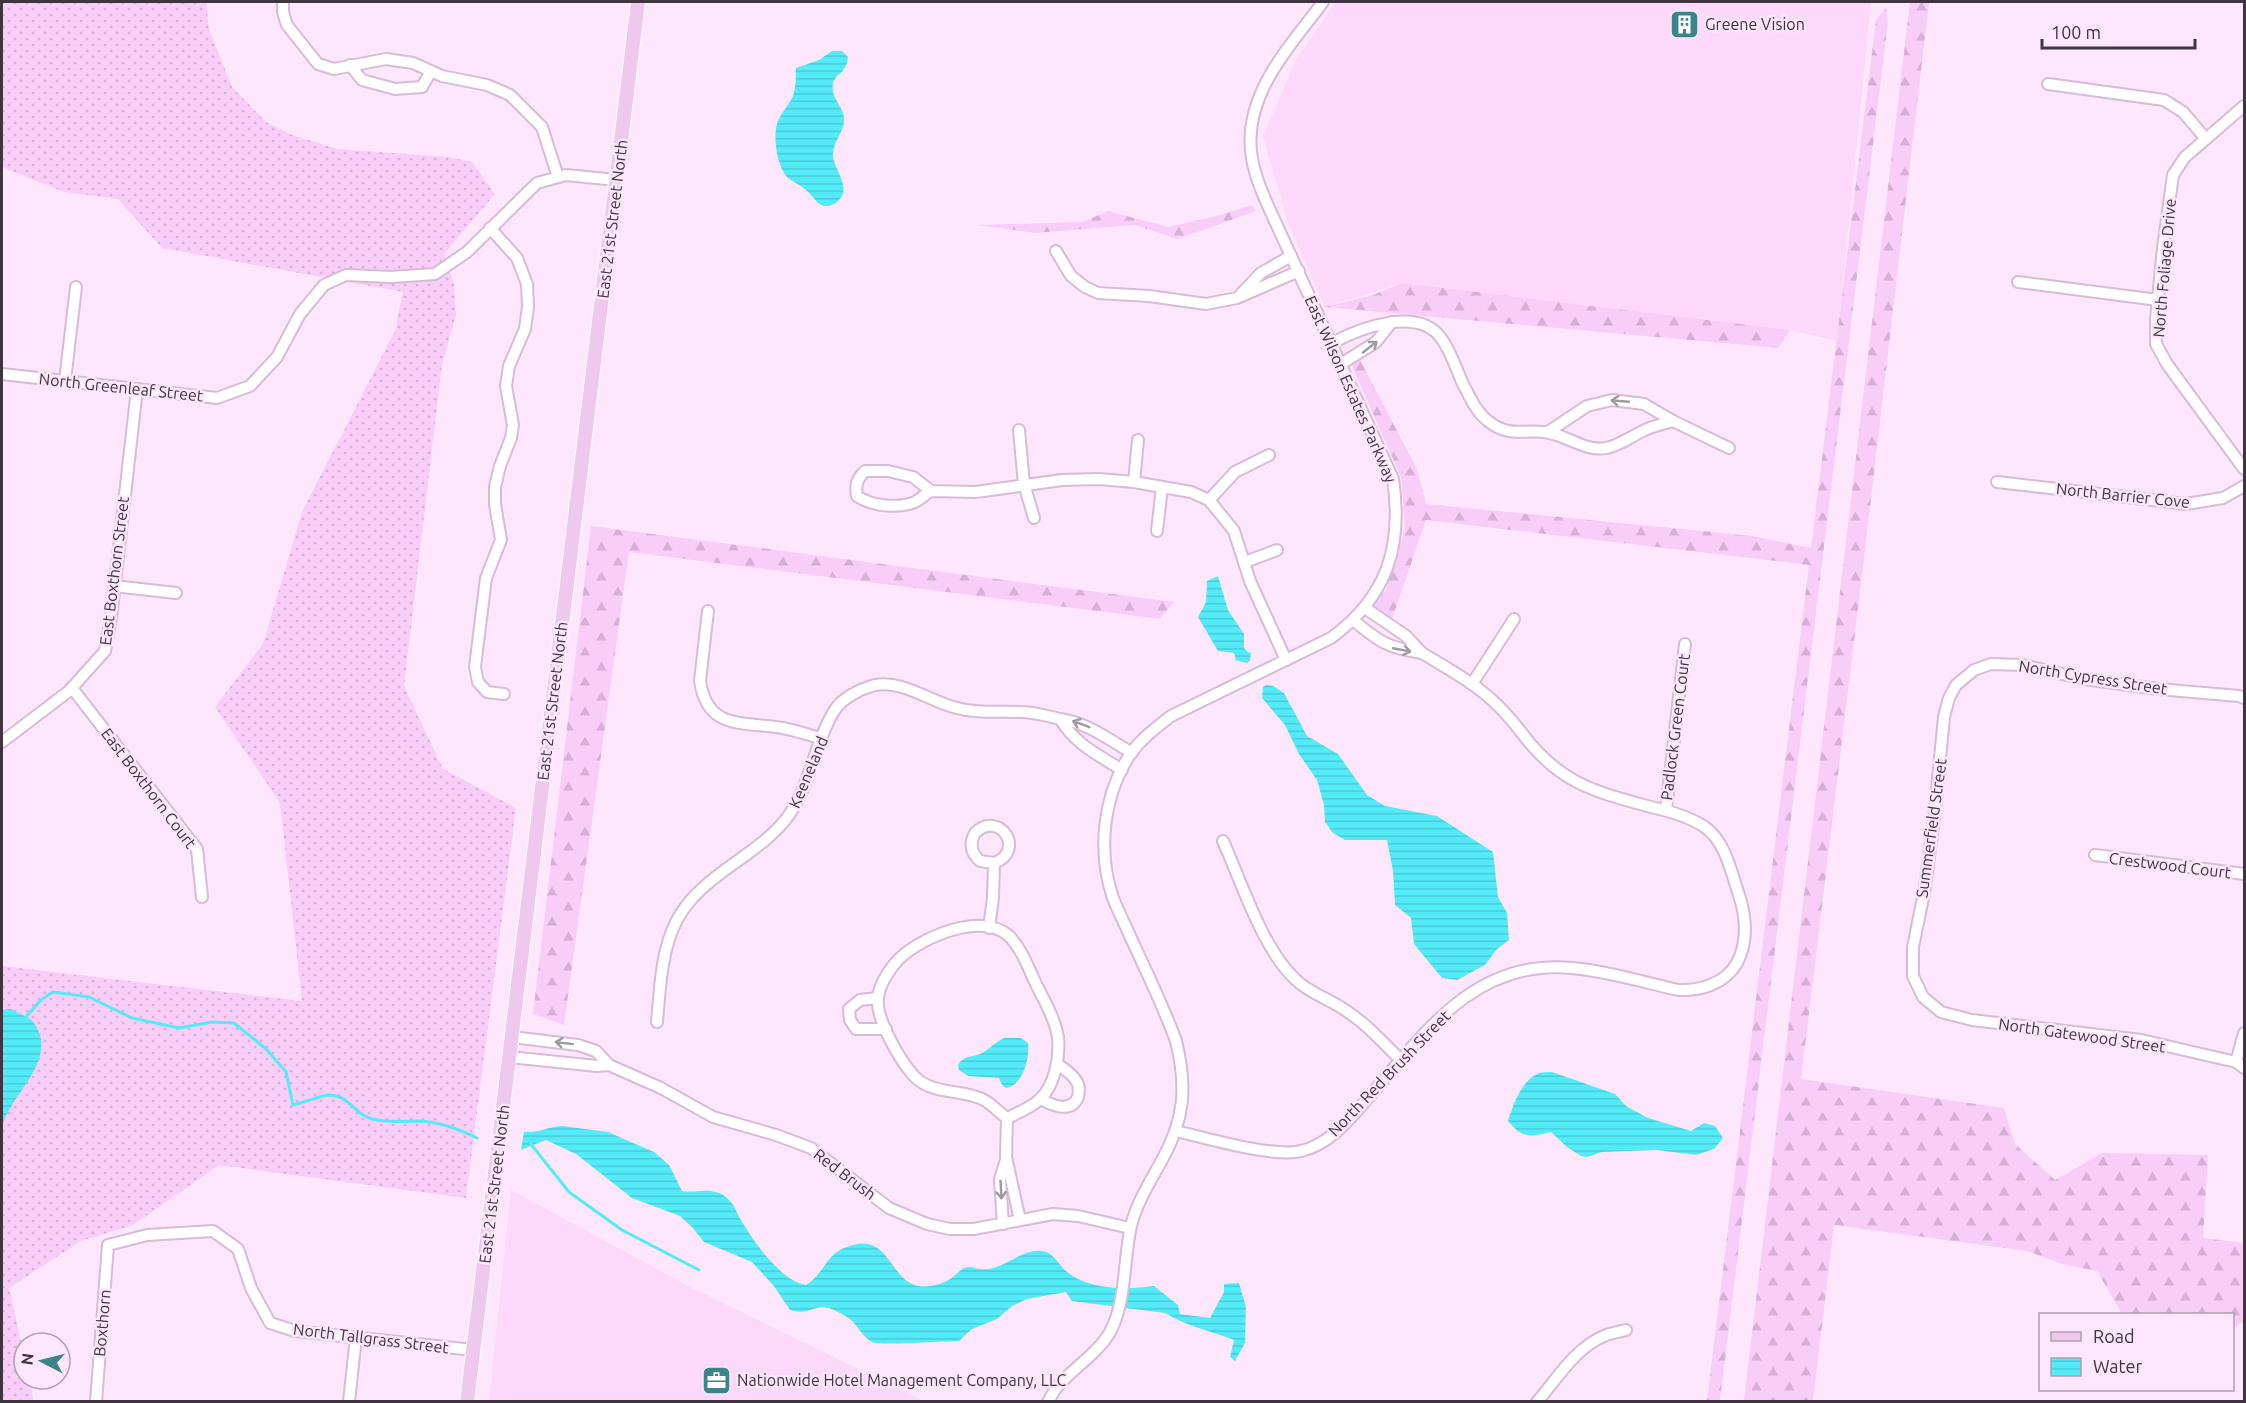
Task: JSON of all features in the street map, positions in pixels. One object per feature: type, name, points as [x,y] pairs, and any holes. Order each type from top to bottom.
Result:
[{"type":"main road","name":"East 21st Street North","points":[[467,1401],[638,2]]},
{"type":"street","points":[[283,2],[282,12],[287,25],[318,64],[334,69],[386,59],[413,63],[442,76],[487,85],[510,95],[542,127],[558,177]]},
{"type":"street","name":"East Wilson Estates Parkway","points":[[1048,1401],[1058,1386],[1098,1349],[1117,1316],[1130,1228],[1145,1187],[1176,1131],[1181,1113],[1184,1087],[1176,1041],[1113,898],[1107,873],[1104,845],[1106,819],[1122,770],[1132,753],[1149,733],[1171,716],[1331,638],[1353,620],[1365,608],[1378,588],[1394,543],[1397,507],[1393,479],[1257,178],[1251,151],[1251,130],[1260,93],[1270,74],[1323,2]]},
{"type":"street","points":[[350,65],[362,80],[395,89],[422,87],[431,71]]},
{"type":"street","points":[[2048,84],[2164,100],[2183,112],[2206,139]]},
{"type":"street","name":"North Foliage Drive","points":[[2244,106],[2185,157],[2173,175],[2158,300],[2156,344],[2167,364],[2244,469]]},
{"type":"street","name":"North Greenleaf Street","points":[[2,374],[217,398],[250,386],[277,357],[300,314],[324,285],[346,275],[391,278],[435,274],[467,252],[537,183],[566,175],[616,180]]},
{"type":"street","points":[[490,228],[517,258],[527,284],[528,307],[525,329],[509,366],[506,386],[513,425],[495,487],[495,504],[501,540],[486,578],[475,668],[478,682],[487,692],[504,694]]},
{"type":"street","points":[[1056,251],[1071,276],[1084,287],[1098,293],[1149,296],[1206,304],[1237,298],[1299,271]]},
{"type":"street","points":[[1237,298],[1261,273],[1291,256]]},
{"type":"street","points":[[2018,282],[2158,300]]},
{"type":"street","points":[[66,381],[76,286]]},
{"type":"street","points":[[1341,364],[1376,342],[1392,322]]},
{"type":"street","points":[[1332,343],[1376,325],[1392,322],[1409,322],[1426,326],[1441,338],[1476,409],[1488,421],[1502,429],[1521,433],[1548,432],[1589,447],[1605,449],[1644,430],[1673,421]]},
{"type":"street","name":"East Boxthorn Street","points":[[2,742],[72,688],[105,651],[136,389]]},
{"type":"street","points":[[1548,432],[1587,406],[1612,400],[1644,404],[1729,448]]},
{"type":"street","points":[[1019,430],[1024,484],[1034,519]]},
{"type":"street","points":[[1134,482],[1138,440]]},
{"type":"street","points":[[1209,500],[1235,472],[1269,455]]},
{"type":"street","points":[[931,491],[913,477],[888,471],[865,471],[857,478],[855,488],[856,496],[865,501],[900,506],[915,502],[931,491],[976,492],[1062,480],[1100,479],[1134,482],[1191,492],[1209,500],[1234,531],[1250,581],[1286,660]]},
{"type":"street","name":"North Barrier Cove","points":[[1997,482],[2186,504],[2223,498],[2244,486]]},
{"type":"street","points":[[1157,531],[1162,487]]},
{"type":"street","points":[[1245,562],[1277,550]]},
{"type":"street","points":[[114,586],[176,593]]},
{"type":"street","points":[[1365,608],[1406,636],[1422,653],[1483,690],[1506,712],[1548,764],[1573,782],[1600,793],[1666,810]]},
{"type":"street","points":[[708,611],[700,681],[702,692],[712,711],[722,719],[736,724],[779,727],[822,739]]},
{"type":"street","points":[[1472,684],[1514,619]]},
{"type":"street","points":[[1353,620],[1383,644],[1399,650],[1422,653]]},
{"type":"street","name":"Padlock Green Court","points":[[1666,810],[1685,644]]},
{"type":"street","name":"North Cypress Street","points":[[1977,669],[1992,664],[2023,665],[2084,679],[2244,698]]},
{"type":"street","name":"Summerfield Street","points":[[1923,997],[1913,976],[1913,947],[1924,892],[1944,717],[1949,698],[1956,686],[1977,669]]},
{"type":"street","name":"Keeneland","points":[[657,1022],[667,947],[677,919],[711,881],[766,839],[788,817],[807,783],[834,710],[859,691],[876,685],[893,685],[951,707],[977,713],[1023,712],[1075,721],[1094,729],[1132,753]]},
{"type":"street","name":"East Boxthorn Court","points":[[72,688],[197,849],[202,897]]},
{"type":"street","points":[[1060,719],[1082,746],[1122,770]]},
{"type":"street","name":"North Red Brush Street","points":[[1176,1131],[1276,1151],[1300,1152],[1319,1145],[1338,1130],[1435,1022],[1468,994],[1489,981],[1513,972],[1569,968],[1603,973],[1678,990],[1695,991],[1710,986],[1736,965],[1743,946],[1745,929],[1743,908],[1726,857],[1718,841],[1707,828],[1666,810]]},
{"type":"street","points":[[1223,841],[1265,937],[1278,960],[1295,980],[1314,994],[1341,1007],[1361,1022],[1401,1060]]},
{"type":"street","name":"Crestwood Court","points":[[2095,855],[2244,874]]},
{"type":"street","points":[[989,928],[994,863]]},
{"type":"street","points":[[957,927],[989,928],[1007,934],[1016,944],[1030,970],[1057,1034],[1059,1054],[1057,1064],[1041,1099],[1007,1118],[982,1099],[938,1089],[915,1077],[895,1050],[886,1029],[878,998],[886,976],[899,959],[913,949],[957,927]]},
{"type":"street","name":"North Gatewood Street","points":[[1923,997],[1941,1012],[1972,1020],[2141,1040],[2240,1065]]},
{"type":"street","points":[[878,998],[860,1000],[849,1009],[850,1020],[856,1029],[886,1029]]},
{"type":"street","points":[[2240,1065],[2244,1033]]},
{"type":"street","name":"Red Brush","points":[[512,1036],[578,1045],[597,1051],[609,1065],[661,1088],[713,1117],[811,1148],[889,1208],[907,1217],[950,1229],[974,1229],[1020,1220]]},
{"type":"street","name":"Red Brush","points":[[509,1057],[597,1066],[609,1065]]},
{"type":"street","points":[[1041,1099],[1059,1107],[1067,1107],[1073,1104],[1078,1097],[1079,1085],[1072,1075],[1057,1064]]},
{"type":"street","points":[[1003,1224],[1000,1179],[1006,1157],[1007,1118]]},
{"type":"street","points":[[1006,1157],[1020,1220],[1053,1214],[1078,1216],[1130,1228]]},
{"type":"street","name":"North Tallgrass Street","points":[[108,1245],[147,1235],[213,1231],[238,1249],[251,1287],[270,1323],[295,1330],[473,1350]]},
{"type":"street","name":"Boxthorn","points":[[96,1401],[108,1245]]},
{"type":"street","points":[[1538,1401],[1571,1360],[1586,1347],[1604,1336],[1626,1330]]},
{"type":"street","points":[[349,1401],[356,1337]]},
{"type":"shaded area","points":[[1336,2],[1871,2],[1837,341],[1790,330],[1402,283],[1325,307],[1288,223],[1263,136],[1296,60]]},
{"type":"shaded area","points":[[511,1190],[692,1288],[924,1401],[489,1401]]},
{"type":"green space","points":[[2,2],[206,2],[209,29],[232,87],[266,122],[292,135],[337,149],[448,157],[472,162],[495,194],[444,254],[454,285],[456,315],[442,365],[404,686],[443,769],[516,808],[466,1198],[219,1165],[133,1225],[81,1241],[9,1288],[19,1331],[12,1331],[12,1391],[32,1391],[33,1401],[2,1402],[2,966],[302,1001],[280,803],[215,707],[263,644],[302,512],[395,331],[403,292],[162,248],[118,199],[64,192],[2,167]]},
{"type":"green space","points":[[1910,2],[1929,2],[1801,1079],[2004,1108],[2015,1144],[2055,1180],[2102,1153],[2208,1155],[2203,1238],[2244,1243],[2244,1322],[2234,1327],[2234,1313],[2121,1313],[2097,1271],[2062,1264],[2027,1251],[1834,1225],[1813,1401],[1744,1401]]},
{"type":"green space","points":[[1886,8],[1888,21],[1720,1401],[1707,1401],[1809,565],[1426,520],[1390,625],[1365,608],[1386,590],[1405,529],[1401,477],[1352,366],[1358,356],[1417,469],[1426,504],[1752,536],[1811,548],[1876,20]]},
{"type":"green space","points":[[1252,205],[1256,211],[1178,239],[1135,225],[1035,233],[978,225],[1083,222],[1108,211],[1168,227]]},
{"type":"green space","points":[[1402,283],[1790,330],[1778,348],[1325,307],[1373,295]]},
{"type":"green space","points":[[591,526],[1174,602],[1160,619],[629,552],[564,1025],[533,1014]]},
{"type":"water","points":[[832,51],[842,51],[848,57],[845,67],[833,84],[834,94],[844,117],[833,157],[843,191],[837,202],[824,206],[804,188],[787,177],[778,159],[775,136],[778,120],[793,96],[796,68],[819,60]]},
{"type":"water","points":[[1218,576],[1228,610],[1244,634],[1244,648],[1249,653],[1251,652],[1250,661],[1247,663],[1234,660],[1236,659],[1234,653],[1218,651],[1198,617],[1206,602],[1207,581]]},
{"type":"water","points":[[1273,686],[1284,693],[1307,736],[1338,754],[1367,795],[1385,806],[1437,816],[1493,852],[1498,897],[1507,913],[1509,940],[1497,949],[1485,965],[1457,980],[1442,978],[1414,944],[1411,918],[1395,905],[1393,871],[1387,840],[1345,840],[1333,833],[1325,822],[1324,805],[1317,780],[1299,754],[1285,725],[1262,698],[1263,687]]},
{"type":"water","points":[[11,1009],[34,1023],[40,1037],[41,1051],[30,1077],[6,1115],[2,1128],[2,1010]]},
{"type":"water","points":[[1005,1038],[1021,1038],[1028,1043],[1028,1056],[1024,1070],[1012,1086],[1006,1088],[999,1078],[968,1076],[959,1070],[958,1065],[963,1059],[981,1054]]},
{"type":"water","points":[[1552,1072],[1615,1094],[1626,1106],[1648,1118],[1691,1131],[1704,1123],[1715,1126],[1723,1138],[1714,1149],[1696,1155],[1657,1150],[1602,1152],[1587,1157],[1567,1147],[1551,1132],[1522,1134],[1508,1121],[1515,1101],[1526,1082],[1531,1078],[1540,1073]]},
{"type":"water","points":[[562,1126],[608,1132],[654,1152],[669,1165],[682,1191],[710,1191],[724,1196],[732,1203],[749,1233],[779,1270],[806,1285],[839,1251],[858,1244],[868,1244],[877,1248],[902,1277],[918,1286],[932,1286],[945,1282],[966,1267],[990,1269],[1025,1254],[1042,1251],[1052,1256],[1066,1271],[1085,1282],[1120,1288],[1154,1286],[1178,1305],[1180,1314],[1210,1318],[1224,1292],[1224,1284],[1239,1283],[1246,1307],[1245,1343],[1235,1361],[1230,1357],[1234,1340],[1190,1325],[1165,1313],[1072,1301],[1066,1292],[1027,1299],[1012,1306],[997,1319],[972,1329],[959,1341],[872,1342],[851,1320],[829,1308],[820,1307],[802,1312],[790,1310],[774,1286],[752,1262],[704,1242],[680,1216],[632,1198],[576,1154],[546,1140],[521,1150],[524,1132]]},
{"type":"waterway","points":[[26,1017],[41,1000],[53,992],[89,997],[132,1018],[179,1028],[212,1022],[234,1023],[266,1049],[286,1072],[293,1105],[326,1095],[336,1096],[372,1119],[434,1123],[477,1138]]},
{"type":"waterway","points":[[530,1143],[569,1192],[622,1230],[699,1270]]},
{"type":"place","name":"Greene Vision","points":[[1684,24]]},
{"type":"place","name":"Nationwide Hotel Management Company, LLC","points":[[716,1380]]}]
